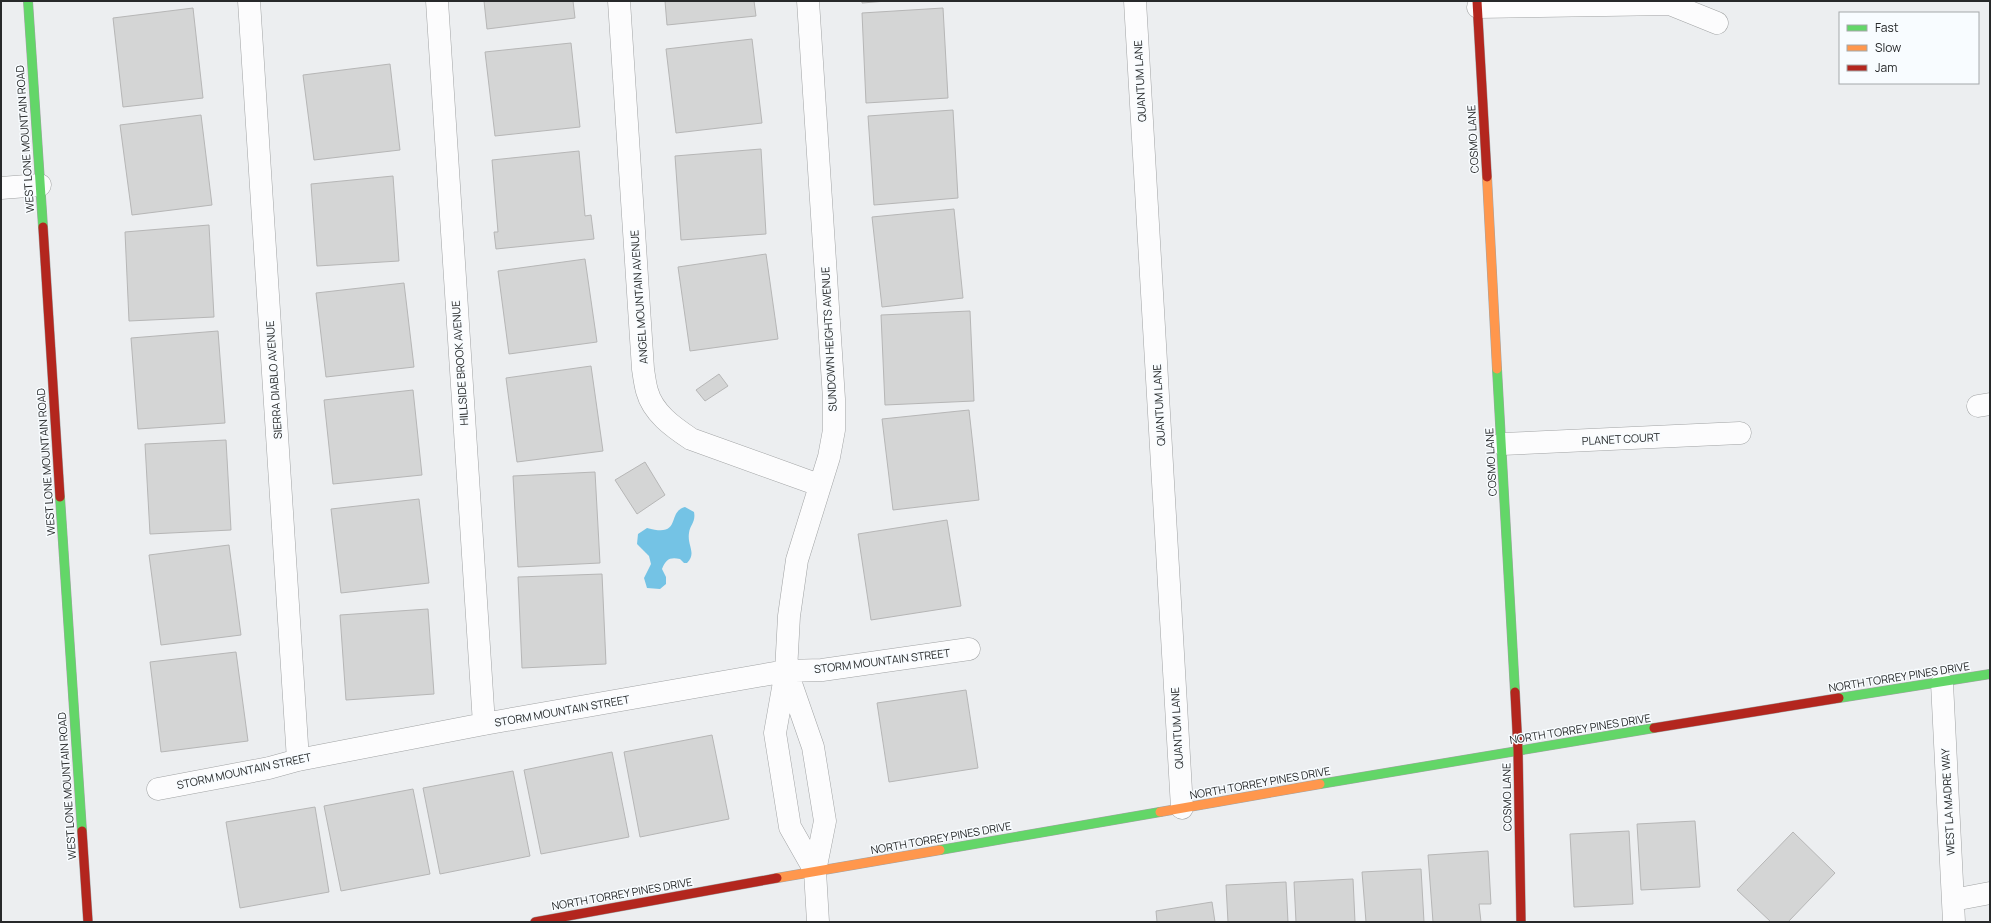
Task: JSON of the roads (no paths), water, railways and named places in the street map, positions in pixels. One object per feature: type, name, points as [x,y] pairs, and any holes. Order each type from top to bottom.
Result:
[{"type":"street","name":"WEST LONE MOUNTAIN ROAD","points":[[28,1],[88,922]]},
{"type":"street","name":"SIERRA DIABLO AVENUE","points":[[249,1],[298,760]]},
{"type":"street","name":"HILLSIDE BROOK AVENUE","points":[[436,1],[484,724]]},
{"type":"street","name":"ANGEL MOUNTAIN AVENUE","points":[[619,1],[643,369],[647,392],[657,411],[673,428],[691,439],[819,485]]},
{"type":"street","name":"SUNDOWN HEIGHTS AVENUE","points":[[808,1],[834,399],[829,457],[819,485],[797,560],[789,616],[786,671],[775,733],[790,827],[815,871]]},
{"type":"street","name":"QUANTUM LANE","points":[[1135,1],[1182,808]]},
{"type":"street","points":[[1477,4],[1670,4],[1717,23]]},
{"type":"street","name":"COSMO LANE","points":[[1477,4],[1518,750],[1521,922]]},
{"type":"street","points":[[1,188],[40,185]]},
{"type":"street","name":"PLANET COURT","points":[[1502,444],[1740,434]]},
{"type":"street","name":"STORM MOUNTAIN STREET","points":[[158,789],[484,724],[786,671],[822,670],[969,649]]},
{"type":"street","name":"SUNDOWN HEIGHTS AVENUE","points":[[786,671],[813,747],[825,821],[815,871]]},
{"type":"street","name":"NORTH TORREY PINES DRIVE","points":[[535,922],[815,871],[1518,750],[1942,683],[1990,674]]},
{"type":"street","name":"WEST LA MADRE WAY","points":[[1942,683],[1954,922]]},
{"type":"street","points":[[815,871],[818,922]]},
{"type":"street","points":[[1952,900],[1990,893]]},
{"type":"water","points":[[685,507],[694,512],[694,521],[689,533],[689,542],[692,553],[690,559],[687,563],[684,563],[680,559],[674,558],[669,560],[665,563],[662,569],[666,577],[666,584],[660,589],[647,588],[644,578],[651,564],[649,556],[637,544],[638,534],[647,528],[665,530],[670,527],[679,510]]}]
